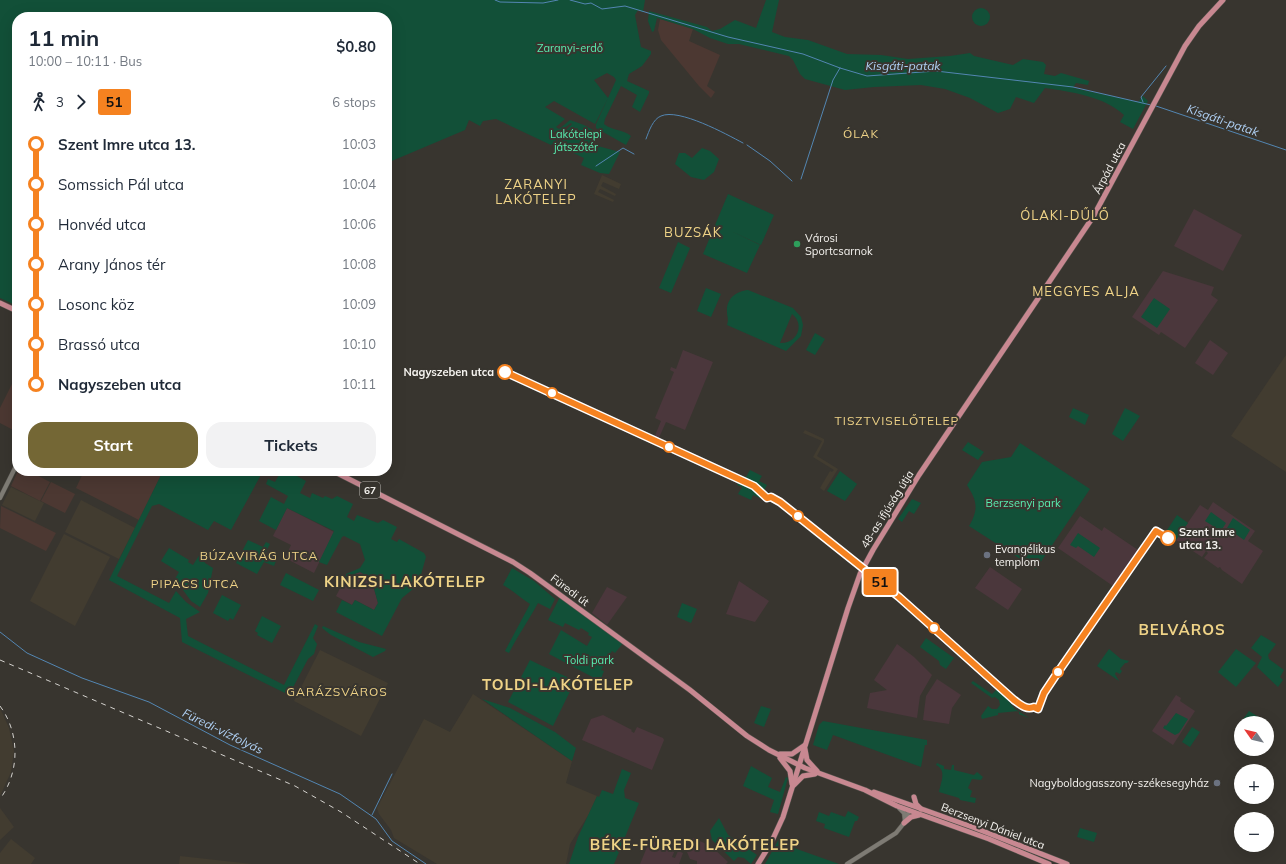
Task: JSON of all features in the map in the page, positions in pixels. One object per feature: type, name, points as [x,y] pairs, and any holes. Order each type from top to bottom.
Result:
[{"type":"main road","name":"Árpád utca","points":[[1034,308],[1101,204],[1146,117],[1191,38],[1223,0]]},
{"type":"main road","points":[[0,303],[12,309]]},
{"type":"main road","name":"48-as ifjúság útja","points":[[792,788],[860,574],[919,475],[1034,308]]},
{"type":"main road","name":"Füredi út","points":[[343,476],[513,562],[690,690],[747,736],[777,754]]},
{"type":"main road","points":[[777,754],[792,754],[806,744],[808,760],[819,774]]},
{"type":"main road","points":[[777,754],[790,771],[792,788]]},
{"type":"main road","name":"67","points":[[777,754],[819,774],[865,790],[897,806],[910,809]]},
{"type":"main road","points":[[758,864],[777,832],[792,788],[803,776],[819,774]]},
{"type":"main road","name":"67","points":[[865,790],[878,792],[910,809]]},
{"type":"main road","points":[[904,823],[911,817],[921,812],[914,797]]},
{"type":"main road","name":"Berzsenyi Dániel utca","points":[[910,809],[975,828],[1067,864]]},
{"type":"main road","name":"Berzsenyi Dániel utca","points":[[921,812],[1049,864]]},
{"type":"street","points":[[0,498],[12,474]]},
{"type":"street","points":[[897,806],[904,813],[904,823]]},
{"type":"street","points":[[847,864],[896,833],[904,823],[910,809]]},
{"type":"shaded area","points":[[660,19],[693,29],[689,41],[720,55],[707,86],[715,92],[711,98],[699,86],[661,40],[658,30]]},
{"type":"shaded area","points":[[602,175],[621,184],[619,189],[603,182],[601,186],[616,194],[615,196],[600,189],[598,192],[614,200],[613,202],[594,194]]},
{"type":"shaded area","points":[[1194,209],[1242,235],[1223,271],[1174,246]]},
{"type":"shaded area","points":[[1163,271],[1214,287],[1211,295],[1218,300],[1185,348],[1161,332],[1159,335],[1132,317]]},
{"type":"shaded area","points":[[1210,340],[1228,353],[1213,375],[1195,363]]},
{"type":"shaded area","points":[[683,350],[713,362],[685,430],[666,422],[658,440],[654,438],[661,421],[655,418],[674,372],[670,370],[671,367],[676,369]]},
{"type":"shaded area","points":[[1286,355],[1286,472],[1231,436]]},
{"type":"shaded area","points":[[12,384],[12,429],[0,423],[0,408]]},
{"type":"shaded area","points":[[805,430],[824,439],[817,456],[838,469],[824,491],[820,488],[830,471],[832,472],[834,470],[813,457],[822,441],[803,433]]},
{"type":"shaded area","points":[[16,476],[39,476],[50,482],[40,501],[11,486]]},
{"type":"shaded area","points":[[82,476],[161,476],[139,520],[76,488]]},
{"type":"shaded area","points":[[51,482],[75,494],[65,513],[41,501]]},
{"type":"shaded area","points":[[11,487],[44,503],[35,521],[2,505]]},
{"type":"shaded area","points":[[81,500],[135,528],[119,559],[65,532]]},
{"type":"shaded area","points":[[1213,502],[1255,531],[1248,541],[1263,551],[1242,584],[1220,567],[1218,568],[1204,558],[1208,553],[1206,551],[1202,557],[1176,540],[1200,505],[1208,510]]},
{"type":"shaded area","points":[[1,506],[56,533],[46,551],[0,528]]},
{"type":"shaded area","points":[[287,508],[334,532],[314,573],[285,558],[291,545],[273,536]]},
{"type":"shaded area","points":[[1080,516],[1102,531],[1104,527],[1138,550],[1113,586],[1058,548]]},
{"type":"shaded area","points":[[64,534],[110,557],[75,626],[30,601]]},
{"type":"shaded area","points":[[990,567],[1022,589],[1008,610],[975,588]]},
{"type":"shaded area","points":[[360,572],[371,578],[378,603],[374,610],[355,600],[352,605],[336,596],[346,577]]},
{"type":"shaded area","points":[[739,581],[769,601],[755,622],[726,614]]},
{"type":"shaded area","points":[[607,587],[627,597],[607,625],[592,613]]},
{"type":"shaded area","points":[[897,644],[914,657],[932,675],[920,696],[917,718],[867,708],[870,693],[887,690],[874,680]]},
{"type":"shaded area","name":"GARÁZSVÁROS","points":[[320,650],[388,683],[361,736],[294,701]]},
{"type":"shaded area","points":[[937,679],[961,695],[952,708],[949,724],[923,720],[926,696]]},
{"type":"shaded area","points":[[473,694],[572,761],[566,783],[597,796],[589,814],[570,844],[566,864],[437,864],[394,838],[391,830],[379,814],[377,808],[424,719],[450,732]]},
{"type":"shaded area","points":[[1176,695],[1181,698],[1180,701],[1195,711],[1173,745],[1152,731]]},
{"type":"shaded area","points":[[0,708],[9,728],[14,751],[11,772],[0,796]]},
{"type":"shaded area","points":[[603,715],[632,730],[631,731],[634,733],[637,727],[663,738],[664,740],[652,770],[582,740],[591,719]]},
{"type":"shaded area","points":[[0,808],[14,827],[0,840]]},
{"type":"shaded area","points":[[693,838],[711,846],[728,862],[726,864],[697,864],[697,861],[690,859],[687,852]]},
{"type":"shaded area","points":[[11,839],[35,858],[31,864],[0,864],[0,853]]},
{"type":"shaded area","points":[[650,840],[675,850],[672,857],[675,858],[678,851],[683,853],[679,864],[640,864]]},
{"type":"shaded area","points":[[180,856],[252,864],[179,864]]},
{"type":"green space","name":"Zaranyi-erdő","points":[[0,0],[645,0],[643,12],[638,10],[635,15],[641,47],[651,51],[651,54],[642,66],[629,74],[627,81],[649,91],[649,93],[640,112],[632,107],[637,95],[621,86],[604,124],[610,128],[625,132],[631,136],[626,145],[596,128],[596,124],[608,98],[595,124],[554,101],[545,107],[565,119],[556,127],[559,129],[570,120],[584,125],[602,135],[599,136],[583,129],[595,135],[590,147],[594,145],[620,152],[609,174],[600,173],[581,165],[584,158],[556,145],[562,134],[572,124],[571,123],[558,133],[554,132],[552,135],[556,141],[551,145],[496,119],[483,121],[480,126],[469,120],[465,130],[392,161],[392,12],[12,12],[12,304],[0,298]],"holes":[[[607,73],[614,77],[616,80],[608,98],[594,80]]]},
{"type":"green space","points":[[766,0],[779,0],[772,32],[785,37],[808,40],[847,54],[881,55],[908,59],[970,53],[974,56],[1013,65],[1023,59],[1043,62],[1046,65],[1044,74],[1055,76],[1061,73],[1089,81],[1088,85],[1076,83],[1073,88],[1138,102],[1143,96],[1148,101],[1133,129],[1120,122],[1124,115],[1107,103],[1087,96],[1045,88],[1034,103],[1016,97],[1010,109],[998,113],[970,98],[945,89],[921,85],[845,90],[805,79],[800,74],[793,60],[789,56],[739,44],[728,44],[710,38],[693,29],[657,18],[654,31],[652,32],[648,21],[649,11],[707,27],[712,31],[720,29],[735,20],[756,28]]},
{"type":"green space","points":[[981,8],[987,11],[990,17],[987,23],[981,26],[975,23],[972,17],[975,11]]},
{"type":"green space","points":[[702,148],[710,151],[719,159],[714,172],[704,180],[691,177],[675,164],[679,153],[685,153],[692,158]]},
{"type":"green space","points":[[728,194],[774,215],[761,245],[731,231],[760,245],[747,273],[703,254]]},
{"type":"green space","points":[[678,242],[690,248],[671,293],[659,288]]},
{"type":"green space","points":[[706,288],[721,294],[711,317],[697,311]]},
{"type":"green space","points":[[748,290],[793,308],[801,317],[803,325],[801,336],[786,351],[727,325],[728,303],[733,296]],"holes":[[[792,314],[796,318],[799,328],[795,337],[791,340],[780,343]]]},
{"type":"green space","points":[[1154,298],[1170,309],[1157,328],[1141,317]]},
{"type":"green space","points":[[815,333],[825,339],[815,355],[806,350]]},
{"type":"green space","points":[[1073,408],[1089,415],[1085,425],[1069,417]]},
{"type":"green space","points":[[1125,408],[1140,416],[1123,441],[1112,434]]},
{"type":"green space","points":[[968,442],[984,452],[978,460],[962,450]]},
{"type":"green space","name":"Berzsenyi park","points":[[1020,443],[1090,489],[1036,569],[969,526],[974,515],[976,505],[967,485],[982,462],[1011,457]]},
{"type":"green space","points":[[750,470],[762,476],[759,481],[767,485],[760,498],[753,495],[751,500],[738,494],[742,487],[737,485],[742,476],[746,477]]},
{"type":"green space","points":[[840,471],[857,484],[845,501],[827,491]]},
{"type":"green space","points":[[161,476],[260,476],[231,530],[214,521],[208,530],[159,504],[152,506],[117,576],[169,603],[176,591],[186,602],[200,612],[186,619],[188,636],[284,685],[315,624],[318,626],[313,638],[317,644],[314,654],[308,659],[289,695],[182,642],[180,618],[109,580]]},
{"type":"green space","points":[[278,476],[297,476],[306,481],[300,493],[310,498],[312,493],[323,498],[325,496],[332,499],[337,496],[353,504],[347,517],[354,521],[357,515],[378,523],[383,520],[397,527],[391,539],[397,542],[399,539],[424,553],[426,557],[418,585],[402,598],[382,636],[336,612],[342,600],[352,605],[355,600],[374,610],[378,603],[371,578],[360,572],[346,577],[346,574],[360,568],[365,560],[360,544],[344,536],[342,537],[327,565],[319,562],[334,531],[287,508],[276,530],[259,521],[271,497],[284,504],[288,496],[266,484],[268,479],[275,482]]},
{"type":"green space","points":[[912,499],[921,503],[914,514],[909,511],[902,522],[898,519]]},
{"type":"green space","points":[[1211,512],[1226,523],[1221,531],[1205,521]]},
{"type":"green space","points":[[1177,515],[1188,523],[1176,540],[1165,533]]},
{"type":"green space","points":[[1233,518],[1250,530],[1244,540],[1227,528]]},
{"type":"green space","points":[[1078,533],[1100,548],[1094,557],[1078,546],[1076,548],[1070,545]]},
{"type":"green space","points":[[248,540],[263,547],[266,542],[270,544],[264,555],[276,561],[274,566],[264,562],[257,574],[236,563]]},
{"type":"green space","points":[[169,548],[189,560],[188,562],[193,565],[200,554],[205,563],[213,568],[208,593],[200,607],[191,601],[183,590],[185,588],[175,579],[179,572],[161,561]]},
{"type":"green space","points":[[512,568],[534,581],[555,599],[550,609],[538,603],[509,653],[505,651],[530,604],[503,585]]},
{"type":"green space","points":[[286,573],[319,590],[313,601],[280,585]]},
{"type":"green space","points":[[222,595],[241,605],[233,620],[230,618],[228,621],[213,613]]},
{"type":"green space","name":"Toldi park","points":[[561,595],[624,642],[615,653],[612,651],[601,670],[604,671],[600,681],[549,654],[561,630],[587,646],[592,637],[581,628],[579,630],[565,623],[563,627],[548,620]]},
{"type":"green space","points":[[682,603],[697,609],[691,623],[677,617]]},
{"type":"green space","points":[[262,616],[281,626],[272,643],[257,635],[258,633],[255,631]]},
{"type":"green space","points":[[323,626],[359,642],[386,649],[373,657],[331,635],[322,628]]},
{"type":"green space","points":[[1261,635],[1276,644],[1268,655],[1269,659],[1284,670],[1280,677],[1283,680],[1278,687],[1257,667],[1262,657],[1251,648]]},
{"type":"green space","points":[[926,638],[954,658],[946,669],[940,665],[939,661],[920,647]]},
{"type":"green space","points":[[1109,649],[1121,659],[1129,661],[1120,669],[1122,671],[1120,674],[1116,672],[1115,674],[1119,681],[1097,666]]},
{"type":"green space","points":[[1236,649],[1256,663],[1236,687],[1218,672]]},
{"type":"green space","points":[[530,660],[575,681],[553,726],[508,702]]},
{"type":"green space","points":[[973,681],[992,694],[997,689],[1000,691],[1018,711],[998,713],[998,715],[982,719],[981,716],[988,706],[992,709],[997,709],[1000,705],[999,700],[995,697],[992,698],[971,683]]},
{"type":"green space","points":[[482,699],[510,708],[555,732],[576,748],[572,761]]},
{"type":"green space","points":[[761,706],[771,709],[764,727],[754,723]]},
{"type":"green space","points":[[1249,711],[1257,716],[1245,716]]},
{"type":"green space","points":[[1176,713],[1188,719],[1179,733],[1175,735],[1163,728]]},
{"type":"green space","points":[[823,721],[927,740],[921,767],[833,735],[827,750],[813,745],[819,725]]},
{"type":"green space","points":[[1192,727],[1200,732],[1190,747],[1182,742]]},
{"type":"green space","points":[[937,763],[944,766],[944,769],[951,770],[952,765],[954,765],[954,770],[974,775],[977,772],[983,777],[981,780],[972,779],[968,788],[972,791],[970,797],[976,798],[975,803],[960,800],[959,798],[939,792],[942,773],[936,765]]},
{"type":"green space","points":[[751,766],[772,778],[768,787],[780,792],[786,777],[788,778],[778,814],[770,812],[774,800],[743,786]]},
{"type":"green space","points":[[622,769],[631,773],[624,790],[625,798],[639,803],[614,864],[569,864],[578,837],[597,796],[599,797],[602,790],[613,794]]},
{"type":"green space","points":[[848,811],[859,817],[857,821],[855,821],[849,837],[824,828],[825,824],[816,821],[819,812],[829,816],[831,812],[845,817]]},
{"type":"green space","points":[[719,818],[728,835],[757,855],[751,864],[744,858],[738,857],[734,861],[712,840],[710,831]]},
{"type":"green space","points":[[1080,828],[1097,833],[1094,842],[1077,837]]},
{"type":"green space","points":[[780,837],[786,840],[786,843],[795,846],[794,848],[839,864],[765,864]]},
{"type":"waterway","name":"Kisgáti-patak","points":[[495,0],[500,2],[543,3],[558,0]]},
{"type":"waterway","name":"Kisgáti-patak","points":[[570,0],[585,4],[591,3],[602,9],[625,6],[728,37],[803,54],[840,68],[867,76],[936,71],[1073,87],[1151,105]]},
{"type":"waterway","points":[[1143,102],[1141,97],[1166,66]]},
{"type":"waterway","points":[[801,179],[833,80],[840,68]]},
{"type":"waterway","name":"Kisgáti-patak","points":[[1156,106],[1286,150]]},
{"type":"waterway","points":[[646,139],[656,120],[661,116],[669,114],[702,123],[743,143]]},
{"type":"waterway","points":[[747,145],[770,161],[792,181]]},
{"type":"waterway","points":[[596,166],[623,148],[634,154]]},
{"type":"waterway","name":"Füredi-vízfolyás","points":[[0,632],[27,653],[82,678],[149,702],[230,745],[340,794],[376,819],[392,841],[426,864]]},
{"type":"waterway","points":[[372,815],[392,774]]},
{"type":"railway","points":[[0,660],[295,786],[341,812],[420,864]]},
{"type":"railway","points":[[0,706],[7,717],[11,728],[15,752],[11,777],[7,788],[0,799]]},
{"type":"bus line","name":"51","points":[[505,372],[754,486],[765,494],[767,498],[771,497],[780,502],[899,597],[976,664],[1014,700],[1026,708],[1030,709],[1034,707],[1038,709],[1044,693],[1156,531],[1168,538]]},
{"type":"place","name":"Városi Sportcsarnok","points":[[797,244]]},
{"type":"place","name":"Nagyszeben utca","points":[[505,372]]},
{"type":"place","name":"Szent Imre utca 13.","points":[[1168,538]]},
{"type":"place","name":"Evangélikus templom","points":[[987,555]]},
{"type":"place","name":"Nagyboldogasszony-székesegyház","points":[[1217,783]]},
{"type":"district","name":"ÓLAK","points":[[861,133]]},
{"type":"district","name":"ZARANYI LAKÓTELEP","points":[[536,192]]},
{"type":"district","name":"ÓLAKI-DŰLŐ","points":[[1065,215]]},
{"type":"district","name":"BUZSÁK","points":[[693,232]]},
{"type":"district","name":"MEGGYES ALJA","points":[[1086,291]]},
{"type":"district","name":"TISZTVISELŐTELEP","points":[[897,420]]},
{"type":"district","name":"BÚZAVIRÁG UTCA","points":[[259,555]]},
{"type":"district","name":"KINIZSI-LAKÓTELEP","points":[[405,581]]},
{"type":"district","name":"PIPACS UTCA","points":[[195,583]]},
{"type":"district","name":"BELVÁROS","points":[[1182,629]]},
{"type":"district","name":"TOLDI-LAKÓTELEP","points":[[558,684]]},
{"type":"district","name":"GARÁZSVÁROS","points":[[337,691]]},
{"type":"district","name":"BÉKE-FÜREDI LAKÓTELEP","points":[[695,844]]},
{"type":"park label","name":"Lakótelepi játszótér","points":[[576,140]]}]
